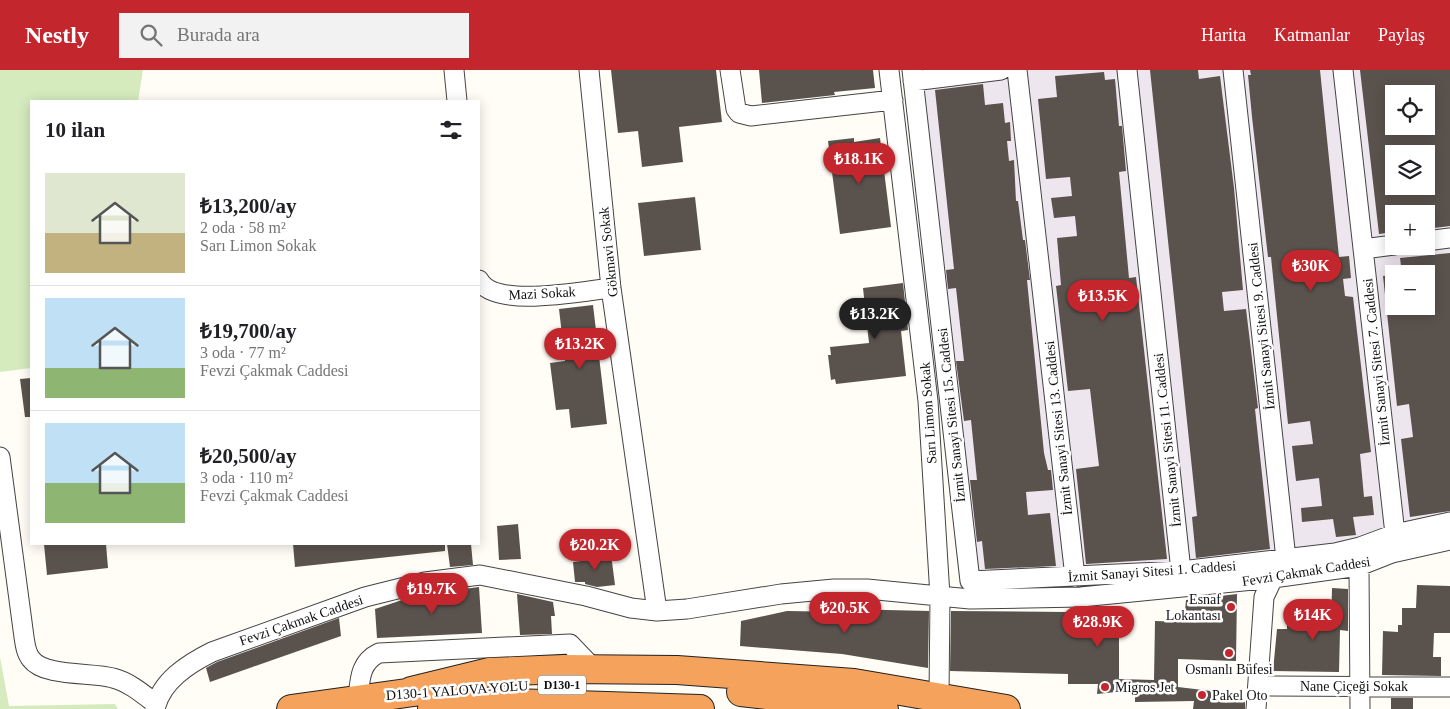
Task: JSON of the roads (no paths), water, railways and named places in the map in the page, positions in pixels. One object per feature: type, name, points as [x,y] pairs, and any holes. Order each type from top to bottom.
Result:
[{"type":"highway","points":[[410,691],[488,660],[594,669],[677,670],[775,676],[883,686],[1006,709]]},
{"type":"highway","name":"D130-1 YALOVA YOLU","points":[[291,709],[410,691],[500,685],[606,686],[735,692],[884,709]]},
{"type":"highway","name":"D130-1","points":[[432,709],[513,703],[700,709]]},
{"type":"street","points":[[454,70],[457,100]]},
{"type":"street","name":"Gökmavi Sokak","points":[[589,70],[612,288],[657,611]]},
{"type":"street","points":[[730,70],[736,109],[740,113],[751,116],[893,100]]},
{"type":"street","name":"Sarı Limon Sokak","points":[[889,70],[928,401],[940,596],[939,697]]},
{"type":"street","points":[[913,76],[1001,70]]},
{"type":"street","name":"İzmit Sanayi Sitesi 13. Caddesi","points":[[1017,70],[1075,577]]},
{"type":"street","name":"İzmit Sanayi Sitesi 11. Caddesi","points":[[1127,70],[1181,571]]},
{"type":"street","name":"İzmit Sanayi Sitesi 9. Caddesi","points":[[1234,70],[1286,558]]},
{"type":"street","name":"İzmit Sanayi Sitesi 7. Caddesi","points":[[1343,70],[1395,534]]},
{"type":"street","name":"İzmit Sanayi Sitesi 15. Caddesi","points":[[913,76],[970,581]]},
{"type":"street","points":[[1435,240],[1450,238]]},
{"type":"street","points":[[1363,249],[1385,246]]},
{"type":"street","name":"Mazi Sokak","points":[[480,281],[487,290],[513,296],[612,288]]},
{"type":"street","points":[[0,457],[24,637],[31,660],[38,666],[57,671],[115,678],[128,684],[156,706]]},
{"type":"street","name":"İzmit Sanayi Sitesi 1. Caddesi","points":[[970,581],[1181,571],[1350,550],[1395,534],[1450,522]]},
{"type":"street","name":"Fevzi Çakmak Caddesi","points":[[156,706],[160,695],[175,676],[196,660],[212,652],[365,597],[425,582],[470,576],[489,576],[586,596],[630,608],[657,611],[687,609],[781,594],[834,588],[1008,600],[1081,597],[1273,578],[1359,566],[1392,554],[1450,540]]},
{"type":"street","points":[[1256,709],[1263,606],[1273,578],[1286,558]]},
{"type":"street","points":[[1359,566],[1360,709]]},
{"type":"street","points":[[358,698],[361,672],[365,663],[370,656],[379,652],[488,660]]},
{"type":"street","name":"Nane Çiçeği Sokak","points":[[1259,686],[1450,687]]},
{"type":"place","name":"Esnaf Lokantası","points":[[1231,607]]},
{"type":"place","name":"Osmanlı Büfesi","points":[[1229,653]]},
{"type":"place","name":"Migros Jet","points":[[1105,687]]},
{"type":"place","name":"Pakel Oto","points":[[1202,695]]}]
